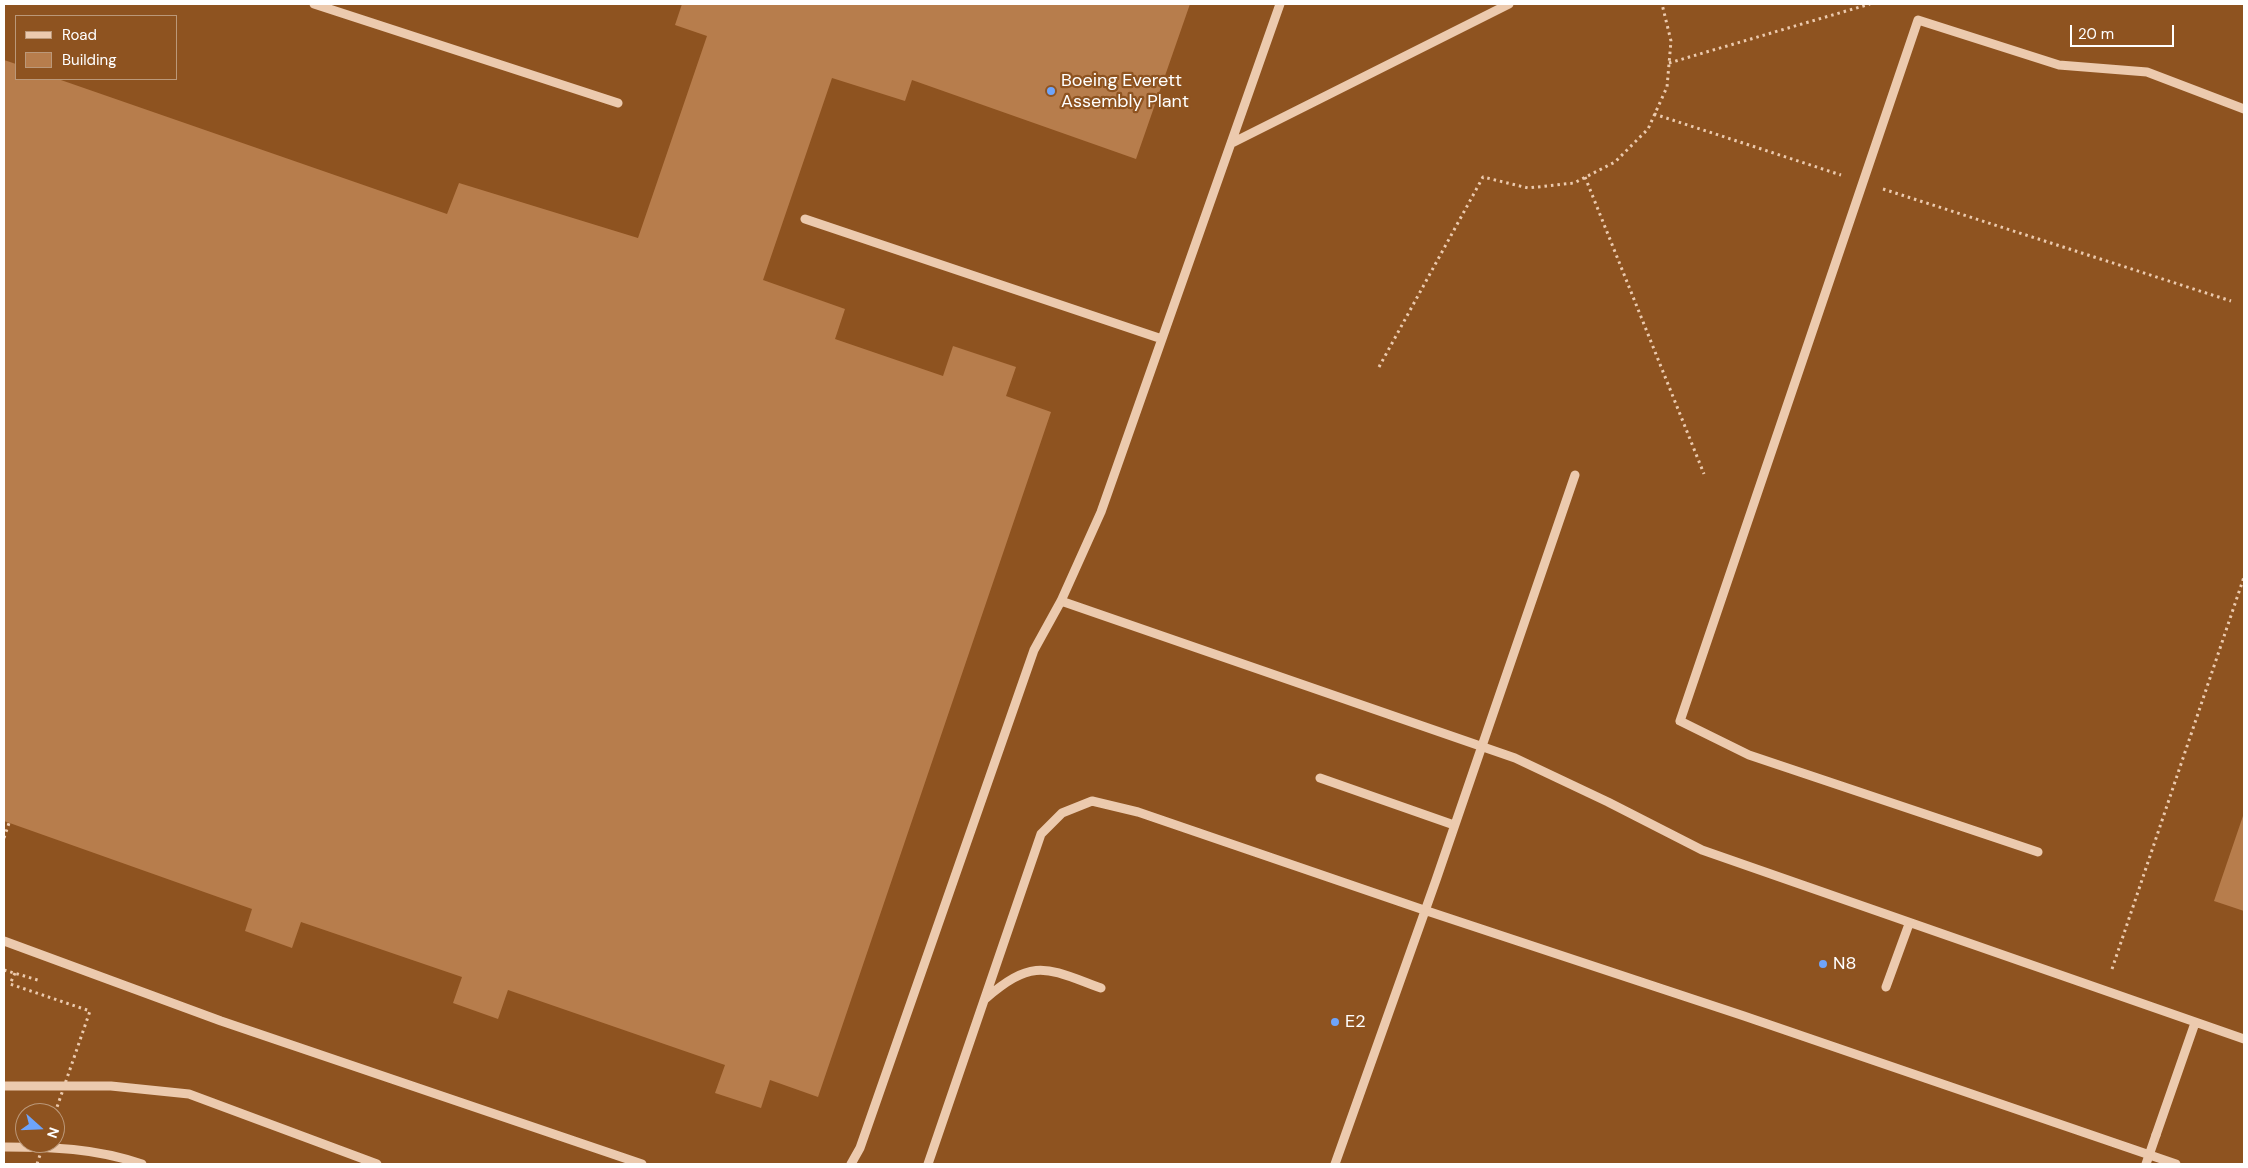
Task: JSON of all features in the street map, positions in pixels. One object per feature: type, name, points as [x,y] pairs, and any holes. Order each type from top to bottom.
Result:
[{"type":"lane","points":[[314,4],[618,103]]},
{"type":"lane","points":[[851,1164],[860,1148],[1034,650],[1061,601],[1101,512],[1280,4]]},
{"type":"lane","points":[[1232,143],[1509,4]]},
{"type":"lane","points":[[2038,852],[1749,756],[1680,721],[1918,20],[2058,65],[2147,72],[2244,109]]},
{"type":"lane","points":[[805,220],[1162,339]]},
{"type":"lane","points":[[1335,1164],[1575,476]]},
{"type":"lane","points":[[1061,601],[1515,758],[1608,802],[1702,850],[1909,924],[2244,1039]]},
{"type":"lane","points":[[1320,778],[1454,825]]},
{"type":"lane","points":[[928,1164],[1041,834],[1062,812],[1092,801],[1138,812],[1182,826],[1424,910],[1744,1016],[2176,1164]]},
{"type":"lane","points":[[1886,987],[1909,924]]},
{"type":"lane","points":[[4,941],[221,1021],[642,1164]]},
{"type":"lane","points":[[985,999],[1003,984],[1028,972],[1039,970],[1050,970],[1101,988]]},
{"type":"lane","points":[[2146,1164],[2195,1023]]},
{"type":"lane","points":[[4,1086],[111,1086],[189,1094],[377,1164]]},
{"type":"lane","points":[[4,1147],[52,1147],[112,1154],[142,1164]]},
{"type":"path","points":[[1379,367],[1483,177],[1528,188],[1574,182],[1615,162],[1648,129],[1667,87],[1671,41],[1662,4]]},
{"type":"path","points":[[1669,62],[1870,4]]},
{"type":"path","points":[[1654,114],[2231,302]]},
{"type":"path","points":[[1585,177],[1704,474]]},
{"type":"path","points":[[2104,991],[2244,576]]},
{"type":"path","points":[[4,838],[9,823]]},
{"type":"path","points":[[14,973],[10,984],[90,1011],[58,1103]]},
{"type":"building","points":[[682,4],[1190,4],[1136,159],[912,80],[905,101],[832,78],[763,280],[845,309],[835,339],[943,376],[953,346],[1016,367],[1006,396],[1051,412],[818,1097],[770,1080],[761,1108],[715,1093],[725,1065],[508,990],[498,1019],[453,1003],[462,977],[301,922],[292,948],[245,931],[252,909],[4,821],[4,60],[15,64],[15,80],[61,80],[447,214],[459,183],[638,238],[707,36],[675,25]]},
{"type":"building","points":[[2244,813],[2244,911],[2214,901]]},
{"type":"place","name":"Boeing Everett Assembly Plant","points":[[1051,91]]},
{"type":"place","name":"N8","points":[[1823,964]]},
{"type":"place","name":"E2","points":[[1335,1022]]}]
